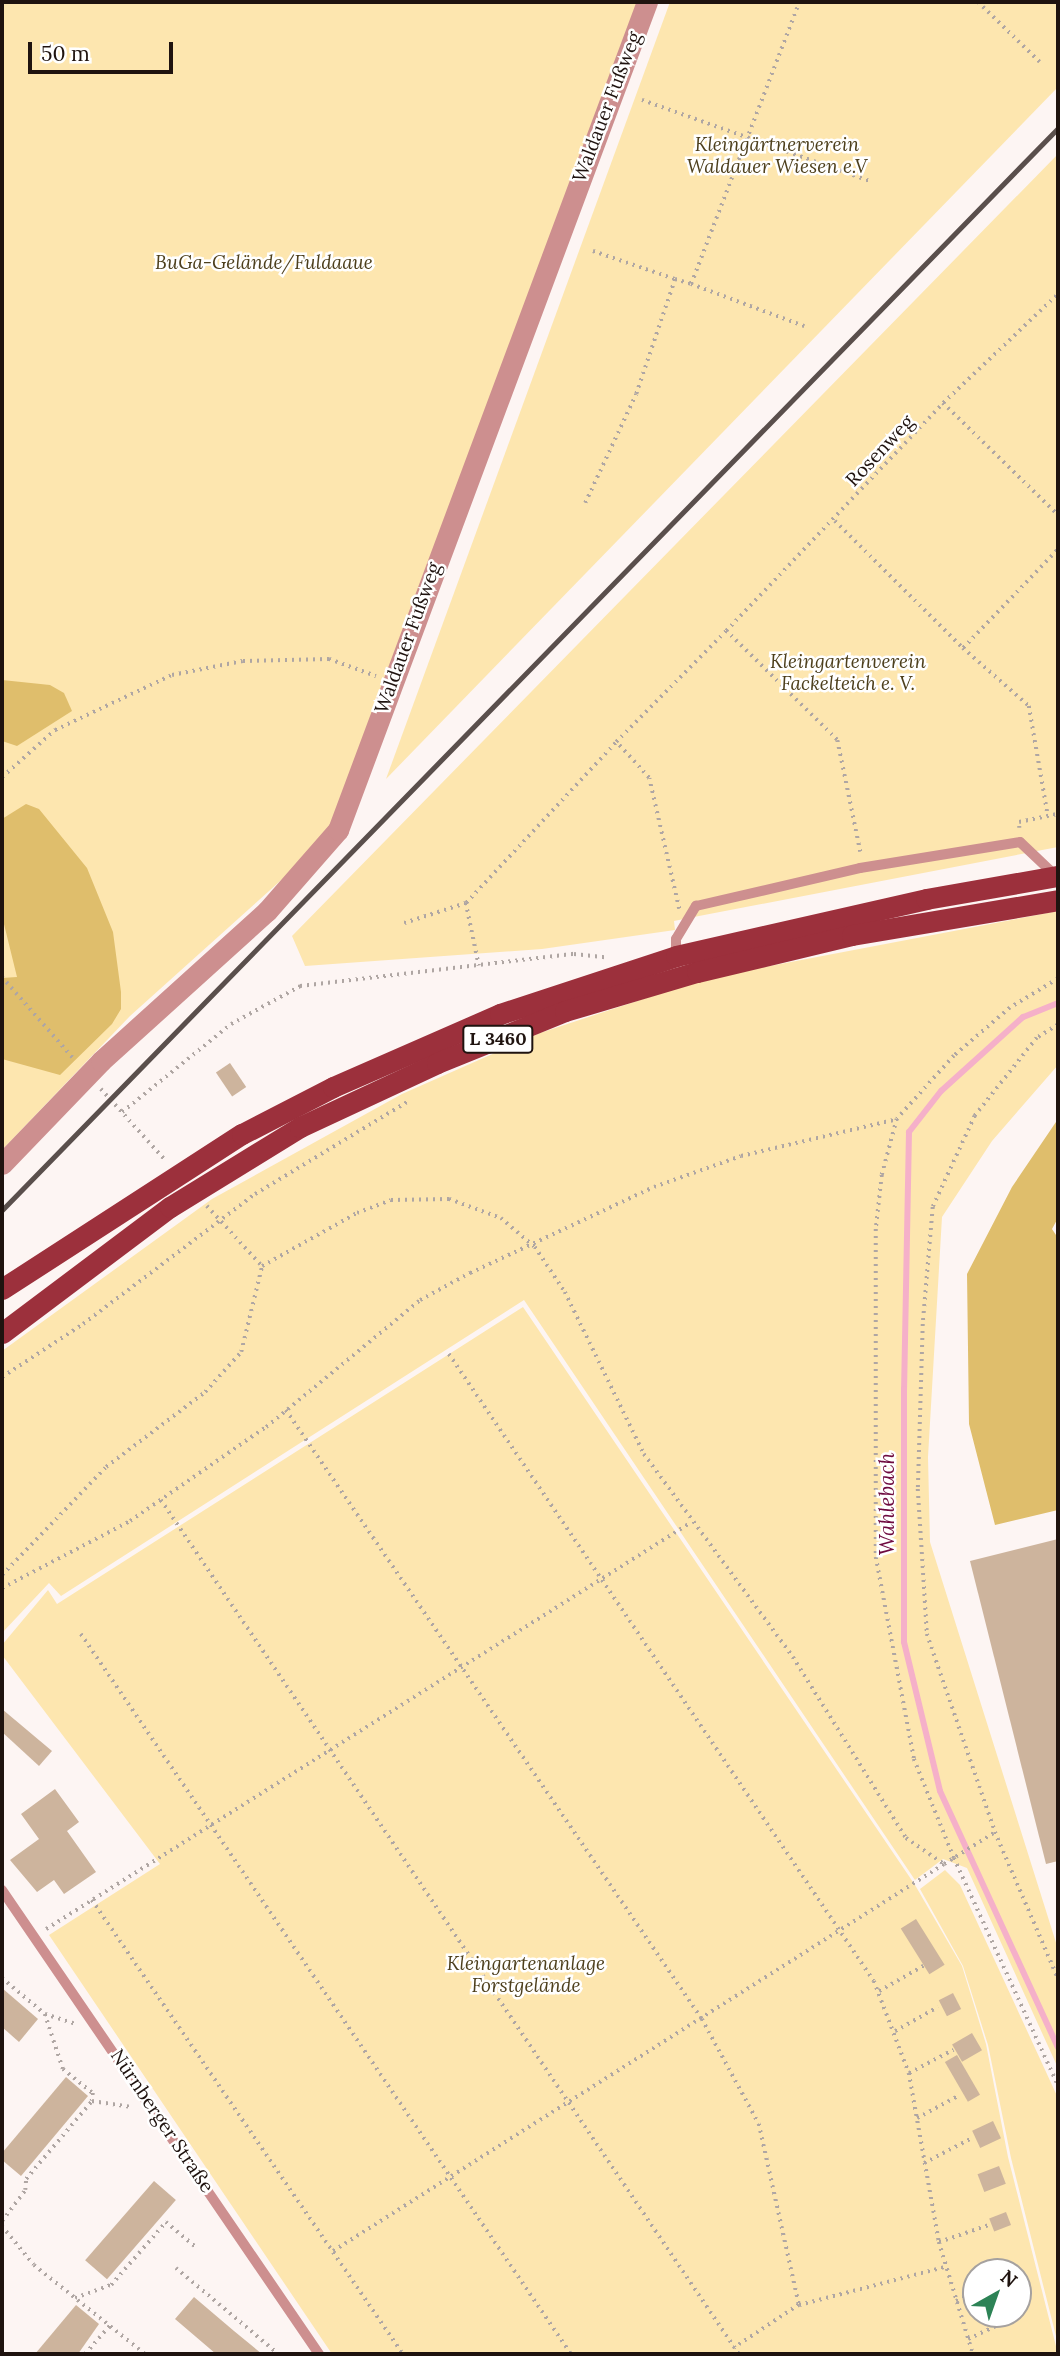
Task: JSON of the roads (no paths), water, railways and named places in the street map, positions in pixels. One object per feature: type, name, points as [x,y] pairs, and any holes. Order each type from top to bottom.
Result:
[{"type":"main road","name":"L 3460","points":[[2,1289],[242,1134],[333,1087],[500,1014],[676,956],[926,899],[1058,876]]},
{"type":"main road","name":"L 3460","points":[[2,1333],[206,1185],[300,1127],[437,1063],[565,1012],[697,972],[852,935],[1058,900]]},
{"type":"street","name":"Waldauer Fußweg","points":[[2,1164],[101,1060],[267,911],[338,830],[647,2]]},
{"type":"lane","points":[[676,956],[676,939],[696,906],[860,867],[1020,842],[1058,876]]},
{"type":"lane","name":"Nürnberger Straße","points":[[2,1890],[153,2106],[319,2354]]},
{"type":"waterway","name":"Wahlebach","points":[[1058,1003],[1023,1017],[941,1091],[909,1132],[904,1389],[904,1642],[940,1791],[1058,2047]]},
{"type":"railway","points":[[2,1210],[1058,128]]},
{"type":"park label","name":"Kleingärtnerverein Waldauer Wiesen e.V","points":[[777,156]]},
{"type":"park label","name":"BuGa-Gelände/Fuldaaue","points":[[264,263]]},
{"type":"park label","name":"Kleingartenverein Fackelteich e. V.","points":[[848,673]]},
{"type":"park label","name":"Kleingartenanlage Forstgelände","points":[[526,1975]]}]
